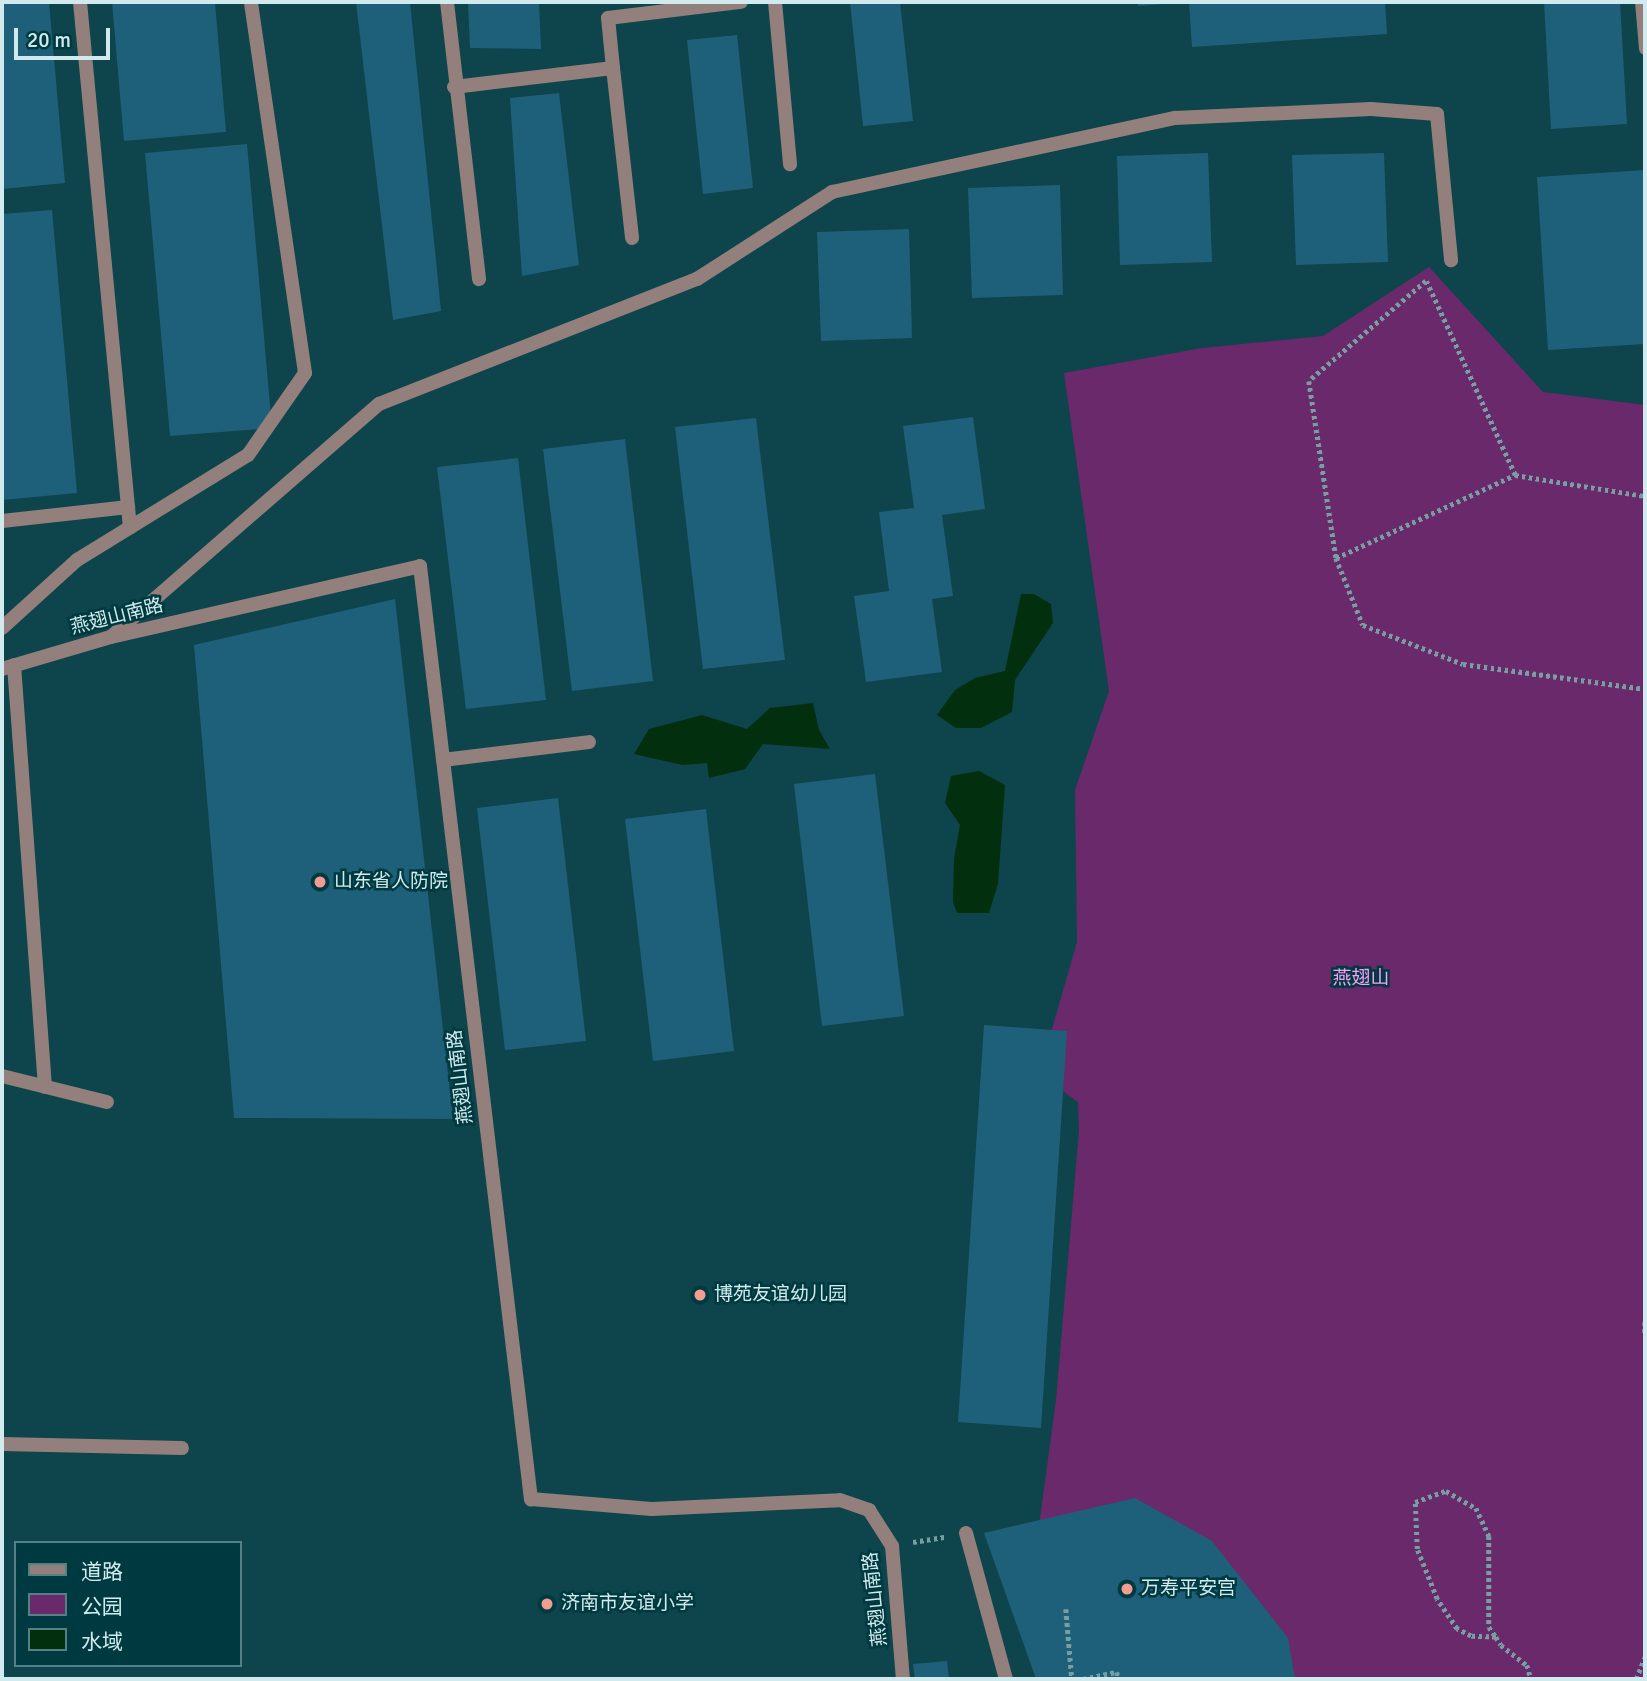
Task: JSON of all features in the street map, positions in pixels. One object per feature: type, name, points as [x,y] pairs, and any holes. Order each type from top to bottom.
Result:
[{"type":"street","points":[[80,2],[130,527]]},
{"type":"street","points":[[2,628],[78,560],[248,455],[305,373],[251,2]]},
{"type":"street","points":[[447,2],[454,88],[479,279]]},
{"type":"street","points":[[606,2],[632,238]]},
{"type":"street","points":[[608,18],[741,2]]},
{"type":"street","points":[[775,2],[789,164]]},
{"type":"street","points":[[454,88],[613,68]]},
{"type":"street","points":[[111,637],[379,404],[697,279],[832,192],[1175,118],[1371,109],[1437,114],[1451,260]]},
{"type":"street","points":[[2,521],[128,507]]},
{"type":"street","name":"燕翅山南路","points":[[8,667],[111,637],[420,566],[531,1499],[652,1508],[840,1500],[869,1510],[892,1546],[903,1679]]},
{"type":"street","points":[[8,667],[45,1087]]},
{"type":"street","points":[[443,760],[589,742]]},
{"type":"street","points":[[2,1076],[107,1102]]},
{"type":"street","points":[[2,1444],[182,1448]]},
{"type":"street","points":[[966,1533],[1006,1679]]},
{"type":"lane","points":[[1641,2],[1645,49]]},
{"type":"path","points":[[1515,475],[1426,281],[1309,381],[1336,558],[1363,625],[1463,664],[1645,689]]},
{"type":"path","points":[[1336,558],[1515,475],[1645,496]]},
{"type":"path","points":[[1645,1322],[1645,1333]]},
{"type":"path","points":[[1496,1637],[1471,1636],[1457,1629],[1437,1599],[1417,1549],[1415,1502],[1446,1490],[1476,1508],[1489,1536],[1489,1627],[1496,1637],[1527,1665],[1531,1679]]},
{"type":"path","points":[[892,1546],[966,1533]]},
{"type":"path","points":[[1066,1609],[1072,1679]]},
{"type":"path","points":[[1636,1679],[1645,1657]]},
{"type":"path","points":[[1083,1679],[1117,1672],[1118,1679]]},
{"type":"green space","name":"燕翅山","points":[[1429,267],[1543,392],[1645,405],[1645,1679],[1088,1679],[1038,1533],[1056,1400],[1079,1131],[1078,1102],[1039,1074],[1077,942],[1075,790],[1109,691],[1064,373],[1202,348],[1323,336]]},
{"type":"water","points":[[1021,594],[1034,594],[1051,604],[1053,623],[1015,680],[1012,712],[981,728],[956,728],[937,715],[955,690],[975,678],[1005,671]]},
{"type":"water","points":[[813,703],[819,730],[830,749],[763,744],[745,769],[709,778],[707,763],[682,765],[634,754],[649,729],[702,715],[747,729],[770,708]]},
{"type":"water","points":[[979,771],[1005,785],[998,884],[989,913],[957,913],[953,902],[954,859],[960,825],[945,803],[951,776]]},
{"type":"building","points":[[2,2],[49,2],[65,183],[2,189]]},
{"type":"building","points":[[112,2],[215,2],[226,132],[124,141]]},
{"type":"building","points":[[356,2],[410,2],[441,311],[393,320]]},
{"type":"building","points":[[468,2],[539,2],[541,49],[470,48]]},
{"type":"building","points":[[850,2],[900,2],[913,121],[863,126]]},
{"type":"building","points":[[1138,2],[1164,2],[1164,4],[1138,6]]},
{"type":"building","points":[[1189,2],[1385,2],[1387,34],[1192,47]]},
{"type":"building","points":[[1544,2],[1620,2],[1627,124],[1551,129]]},
{"type":"building","points":[[737,35],[753,188],[703,194],[687,40]]},
{"type":"building","points":[[559,93],[579,265],[522,276],[510,98]]},
{"type":"building","points":[[247,144],[272,428],[170,436],[145,153]]},
{"type":"building","points":[[1208,153],[1212,262],[1120,265],[1117,156]]},
{"type":"building","points":[[1384,153],[1388,262],[1296,265],[1292,155]]},
{"type":"building","points":[[1645,170],[1645,344],[1548,350],[1537,177]]},
{"type":"building","points":[[1060,185],[1063,295],[972,298],[968,188]]},
{"type":"building","points":[[52,210],[77,493],[2,500],[2,214]]},
{"type":"building","points":[[909,229],[912,338],[821,341],[817,232]]},
{"type":"building","points":[[973,417],[985,509],[942,515],[953,596],[932,599],[942,672],[866,682],[854,596],[889,591],[879,512],[914,508],[903,426]]},
{"type":"building","points":[[756,418],[785,660],[703,669],[675,427]]},
{"type":"building","points":[[625,439],[653,681],[572,691],[543,449]]},
{"type":"building","points":[[518,458],[546,700],[466,709],[437,467]]},
{"type":"building","name":"山东省人防院","points":[[395,599],[453,1119],[234,1118],[194,645]]},
{"type":"building","points":[[875,774],[904,1016],[822,1026],[794,784]]},
{"type":"building","points":[[558,798],[586,1041],[505,1050],[477,808]]},
{"type":"building","points":[[706,809],[734,1051],[653,1061],[625,819]]},
{"type":"building","points":[[984,1025],[1067,1031],[1041,1428],[958,1422]]},
{"type":"building","name":"万寿平安宫","points":[[1135,1498],[1212,1541],[1288,1638],[1295,1679],[1036,1679],[984,1533]]},
{"type":"building","points":[[947,1661],[949,1679],[915,1679],[913,1664]]},
{"type":"place","name":"山东省人防院","points":[[320,882]]},
{"type":"place","name":"博苑友谊幼儿园","points":[[700,1295]]},
{"type":"place","name":"万寿平安宫","points":[[1127,1589]]},
{"type":"place","name":"济南市友谊小学","points":[[547,1604]]}]
